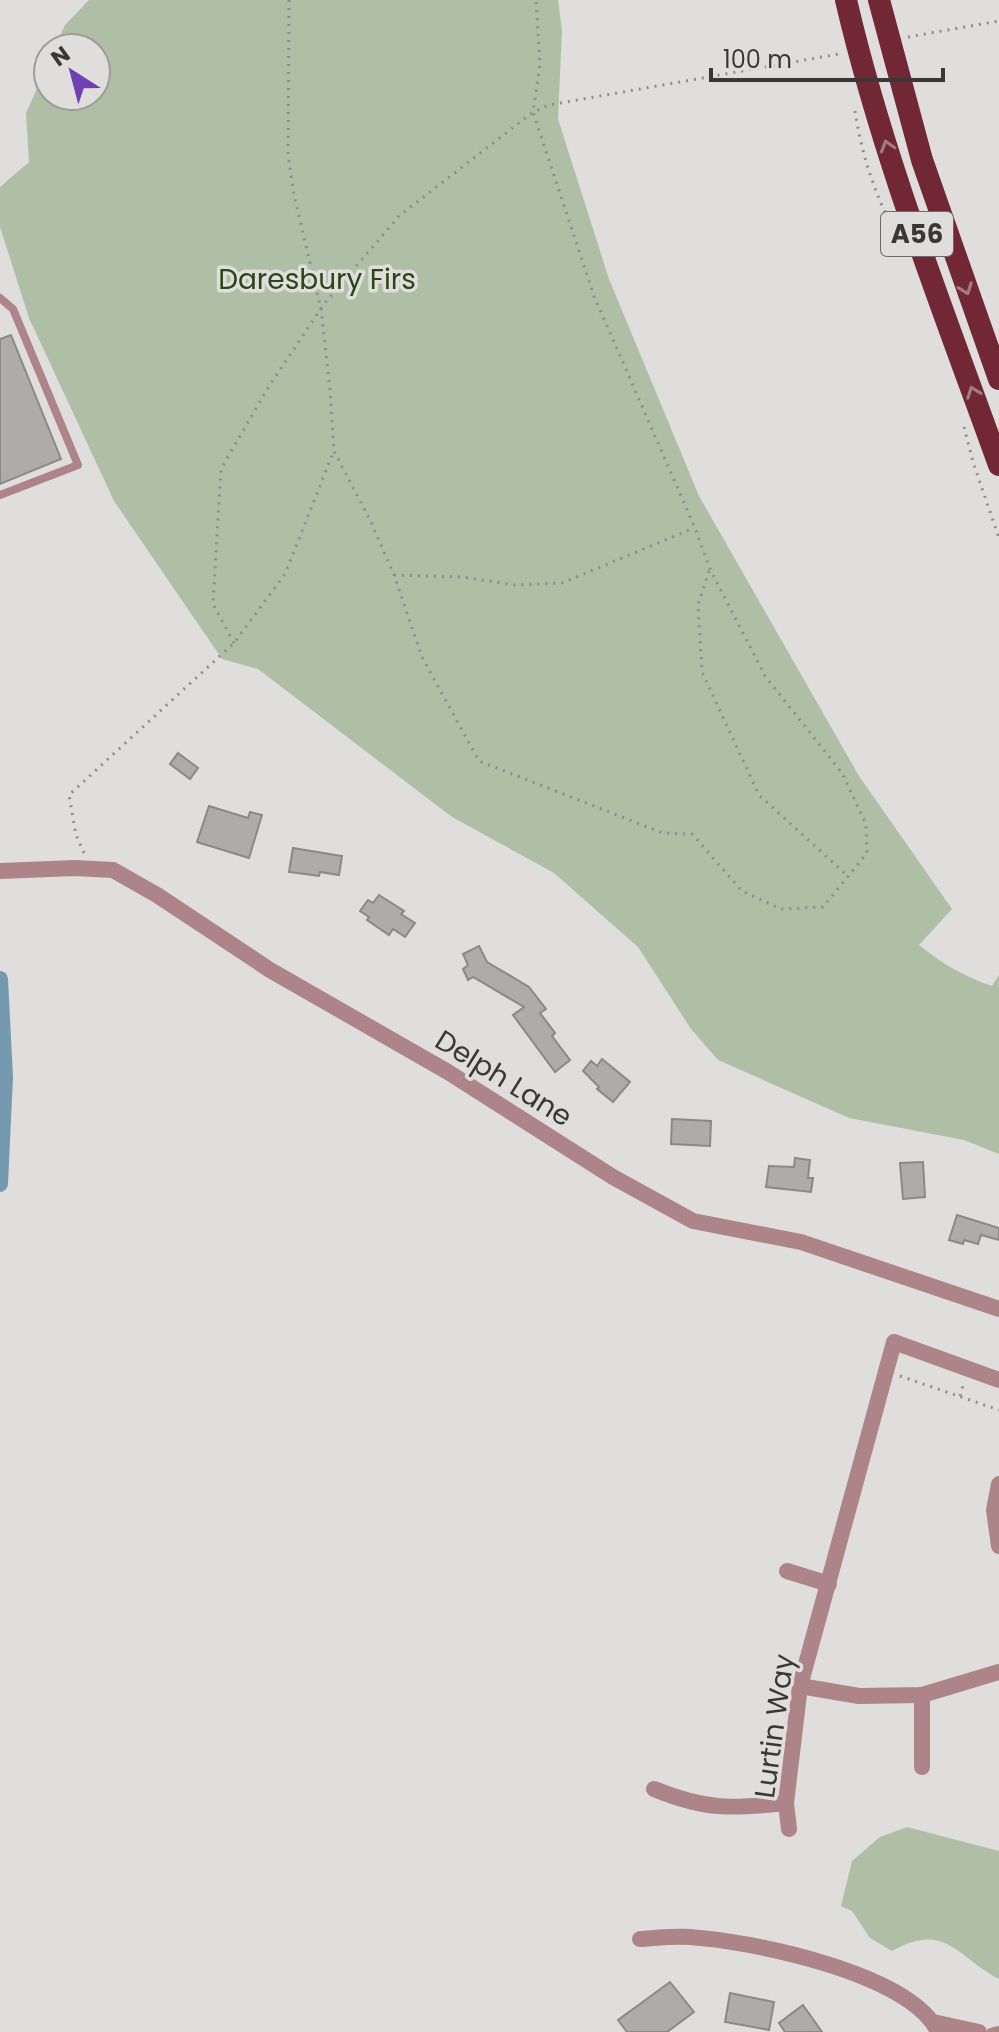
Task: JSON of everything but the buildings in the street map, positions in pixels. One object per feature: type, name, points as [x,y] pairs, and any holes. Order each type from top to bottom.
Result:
[{"type":"highway","name":"A56","points":[[846,0],[892,162],[999,465]]},
{"type":"highway","name":"A56","points":[[879,0],[922,160],[999,379]]},
{"type":"street","name":"Delph Lane","points":[[1,871],[113,870],[270,970],[448,1072],[613,1177],[693,1221],[801,1242],[999,1309]]},
{"type":"street","name":"Lurtin Way","points":[[789,1829],[786,1803],[800,1686],[894,1342],[999,1380]]},
{"type":"street","points":[[999,1484],[994,1510],[999,1546]]},
{"type":"street","points":[[787,1571],[829,1584]]},
{"type":"street","points":[[800,1686],[859,1696],[922,1695],[999,1672]]},
{"type":"street","points":[[922,1695],[922,1767]]},
{"type":"street","points":[[654,1789],[705,1807],[736,1808],[786,1803]]},
{"type":"street","points":[[640,1939],[710,1939],[843,1968],[901,1995],[936,2027],[979,2032]]},
{"type":"lane","points":[[0,298],[13,309],[78,465],[0,495]]},
{"type":"lane","points":[[991,2032],[999,2030]]},
{"type":"path","points":[[289,0],[288,154],[294,195],[321,309],[334,451],[394,575],[422,657],[479,761],[663,833],[692,834],[742,891],[781,909],[823,907],[867,853],[866,824],[842,773],[765,676],[710,569],[594,296],[533,112],[540,65],[536,0]]},
{"type":"path","points":[[915,35],[999,21]]},
{"type":"path","points":[[234,643],[213,604],[221,469],[269,386],[321,309],[399,216],[533,112],[549,105],[844,52]]},
{"type":"path","points":[[89,868],[76,835],[69,795],[234,643],[285,574],[334,451]]},
{"type":"path","points":[[394,575],[462,577],[514,585],[562,583],[695,528]]},
{"type":"path","points":[[710,569],[698,605],[702,672],[759,795],[849,877]]},
{"type":"path","points":[[886,1371],[999,1410]]},
{"type":"green space","name":"Daresbury Firs","points":[[89,0],[558,0],[562,30],[558,119],[609,279],[699,496],[859,776],[952,909],[919,945],[954,969],[992,986],[999,975],[999,1154],[964,1140],[849,1118],[718,1060],[691,1029],[638,947],[554,873],[452,817],[258,669],[222,659],[114,501],[29,318],[0,227],[0,187],[29,162],[26,113],[32,100],[32,112],[112,112],[112,32],[62,32]]},
{"type":"green space","points":[[907,1827],[999,1851],[999,1979],[949,1945],[938,1941],[925,1939],[892,1951],[870,1938],[852,1911],[841,1906],[852,1861],[880,1837]]},
{"type":"waterway","points":[[0,979],[5,1077],[0,1184]]}]
